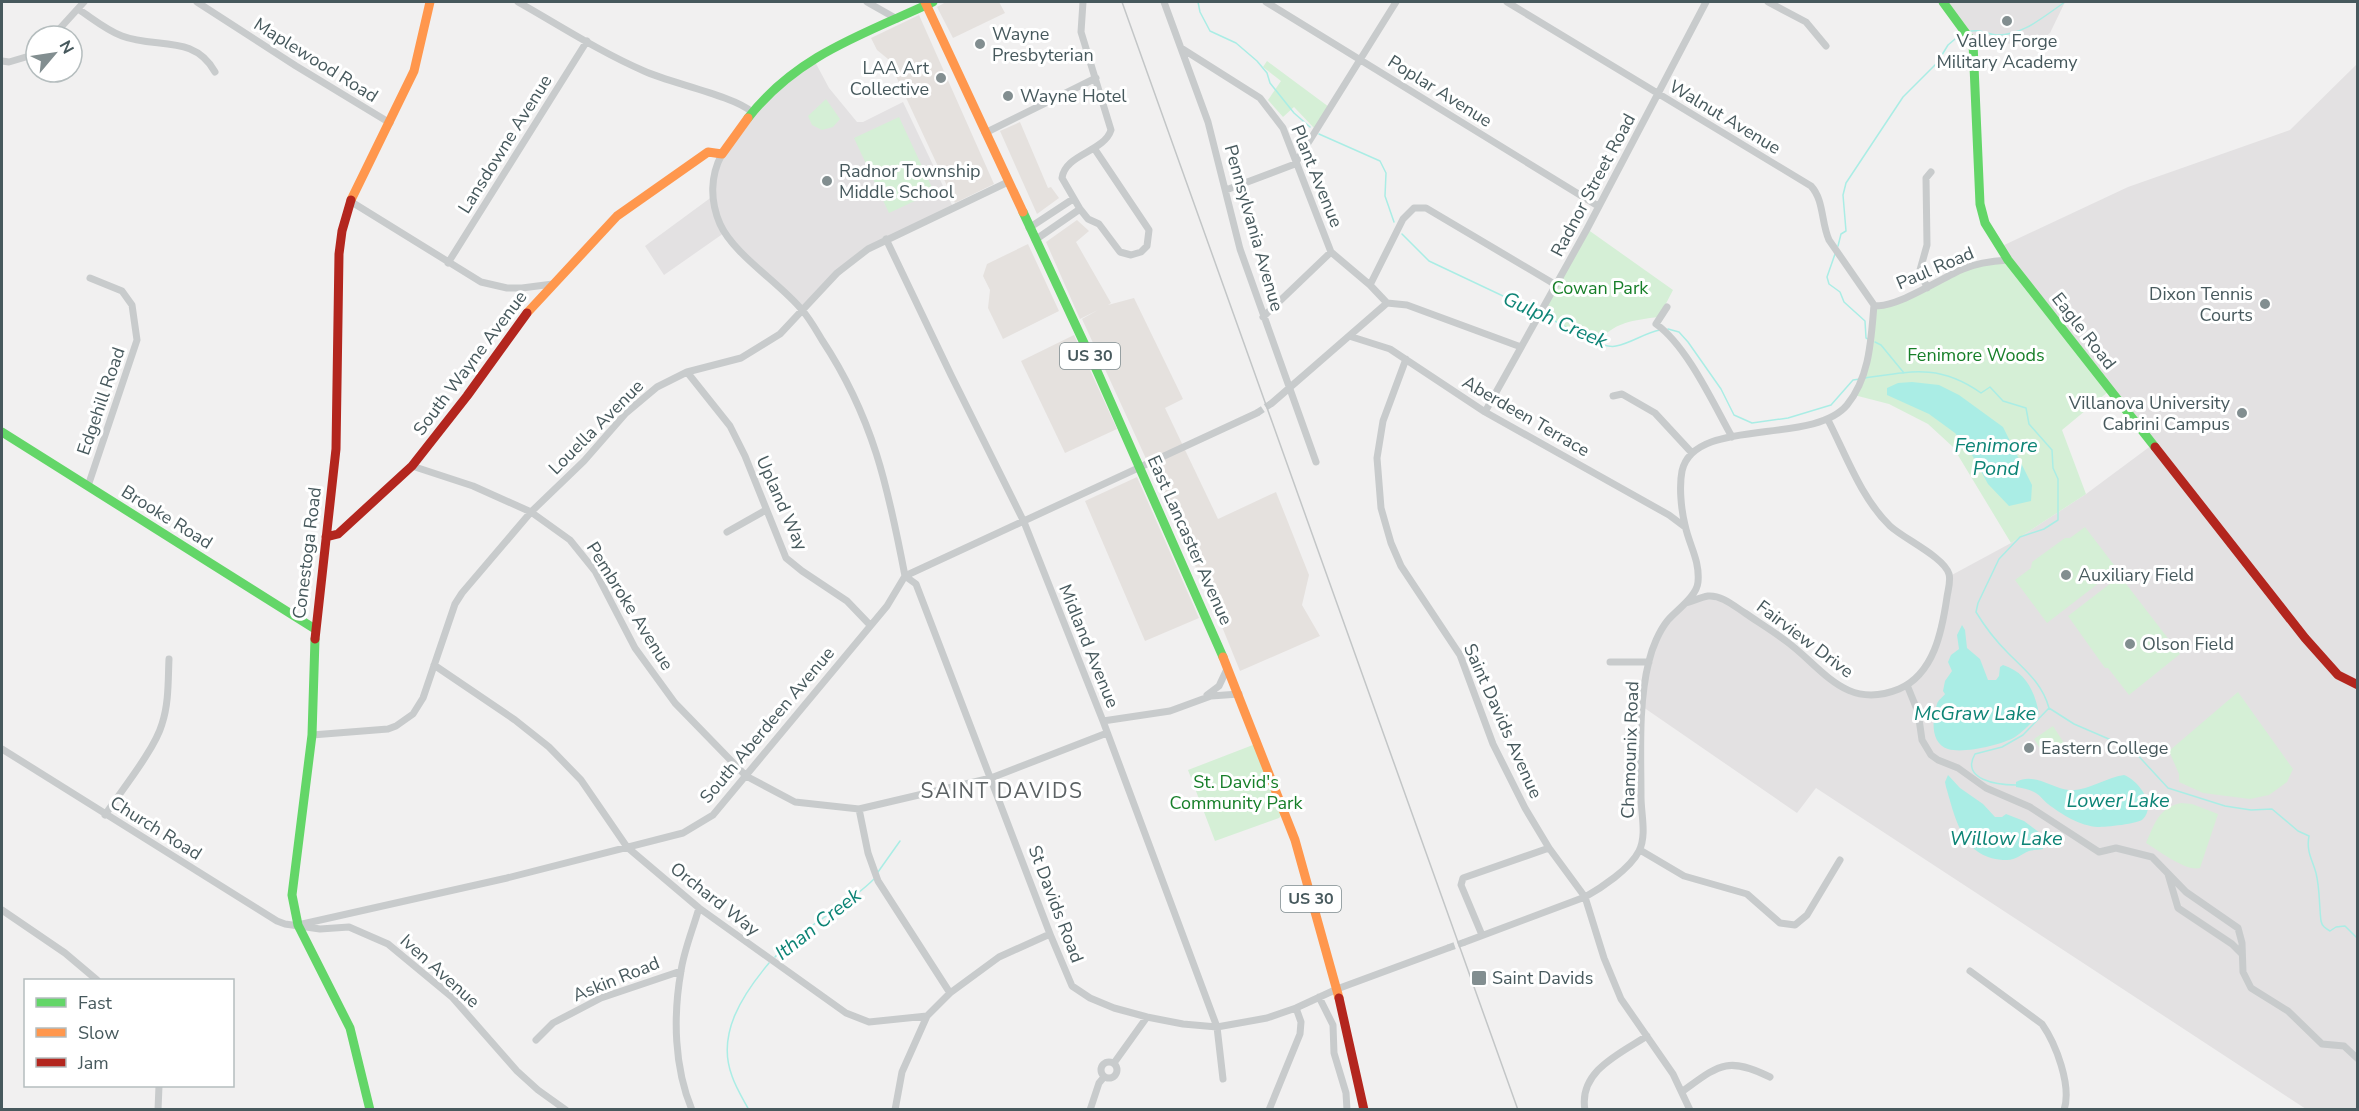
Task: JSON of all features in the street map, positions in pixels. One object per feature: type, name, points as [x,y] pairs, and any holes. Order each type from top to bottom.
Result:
[{"type":"main road","name":"Conestoga Road","points":[[370,1110],[350,1028],[298,925],[292,895],[312,735],[315,629],[336,449],[340,242],[350,201],[417,64],[430,2]]},
{"type":"main road","name":"Eagle Road","points":[[1943,2],[1973,43],[1980,204],[1985,223],[2008,260],[2061,330],[2305,638],[2338,675],[2358,685]]},
{"type":"main road","points":[[722,154],[752,112],[781,81],[813,58],[841,43],[928,3]]},
{"type":"main road","name":"East Lancaster Avenue","points":[[928,3],[985,133],[1140,468],[1239,694],[1294,838],[1337,988],[1364,1110]]},
{"type":"main road","name":"South Wayne Avenue","points":[[326,537],[338,534],[412,466],[467,396],[521,319],[601,231],[617,216],[711,150],[722,154]]},
{"type":"main road","name":"Brooke Road","points":[[2,432],[315,629]]},
{"type":"street","points":[[64,24],[84,2]]},
{"type":"street","name":"Maplewood Road","points":[[197,2],[390,123]]},
{"type":"street","points":[[209,10],[213,2]]},
{"type":"street","points":[[518,2],[643,71],[747,107],[752,112]]},
{"type":"street","points":[[867,2],[897,19]]},
{"type":"street","points":[[1083,2],[1081,32],[1111,129],[1107,138],[1094,148],[1063,172],[1062,181],[1088,219],[1099,224],[1122,253],[1134,255],[1147,246],[1150,235],[1147,226],[1094,148]]},
{"type":"street","name":"Pennsylvania Avenue","points":[[1164,2],[1208,123],[1240,249],[1316,462]]},
{"type":"street","name":"Poplar Avenue","points":[[1266,2],[1598,206]]},
{"type":"street","points":[[1226,190],[1295,164],[1396,2]]},
{"type":"street","name":"Walnut Avenue","points":[[1507,2],[1811,186],[1819,195],[1824,228],[1829,240],[1874,305]]},
{"type":"street","name":"Radnor Street Road","points":[[1485,412],[1556,285],[1706,2]]},
{"type":"street","points":[[1768,2],[1806,22],[1826,46]]},
{"type":"street","points":[[78,9],[122,36],[181,46],[195,51],[207,58],[215,72]]},
{"type":"street","name":"Lansdowne Avenue","points":[[448,263],[587,41]]},
{"type":"street","name":"Plant Avenue","points":[[1181,48],[1260,98],[1277,118],[1331,252],[1370,285],[1387,303]]},
{"type":"street","points":[[2,61],[9,62],[24,58]]},
{"type":"street","points":[[985,133],[1096,78]]},
{"type":"street","points":[[722,154],[715,170],[712,188],[717,216],[724,233],[802,310],[836,361],[863,414],[890,499],[905,576],[1257,413]]},
{"type":"street","points":[[1927,288],[1920,270],[1927,245],[1926,178],[1931,172]]},
{"type":"street","name":"Louella Avenue","points":[[312,735],[362,732],[396,726],[413,714],[423,698],[454,604],[531,512],[584,461],[626,413],[657,387],[687,372],[741,358],[780,334],[837,273],[868,249],[1008,182]]},
{"type":"street","points":[[1029,228],[1073,199]]},
{"type":"street","points":[[350,201],[481,282],[522,288],[553,284]]},
{"type":"street","points":[[1370,285],[1402,219],[1414,208],[1426,208],[1556,285]]},
{"type":"street","points":[[1035,240],[1080,209]]},
{"type":"street","name":"Midland Avenue","points":[[886,239],[1024,522],[1103,721],[1217,1027],[1223,1079]]},
{"type":"street","points":[[1263,317],[1331,252]]},
{"type":"street","name":"Paul Road","points":[[1874,305],[1878,307],[1904,299],[1965,268],[2008,260]]},
{"type":"street","name":"Edgehill Road","points":[[88,486],[137,340],[132,305],[122,291],[90,278]]},
{"type":"street","points":[[1272,403],[1387,303],[1407,304],[1521,347]]},
{"type":"street","points":[[1698,584],[1697,560],[1685,527],[1682,471],[1687,459],[1698,448],[1732,436],[1808,426],[1828,420],[1846,406],[1861,379],[1870,350],[1874,305]]},
{"type":"street","points":[[1667,307],[1656,324],[1665,330],[1679,347],[1732,436]]},
{"type":"street","name":"Aberdeen Terrace","points":[[1349,336],[1390,350],[1406,359],[1485,412],[1669,515],[1685,527]]},
{"type":"street","name":"Saint Davids Avenue","points":[[1406,359],[1383,422],[1377,458],[1381,508],[1391,543],[1401,566],[1460,656],[1493,744],[1525,808],[1549,848],[1585,897],[1604,958],[1621,999],[1683,1091],[1690,1110]]},
{"type":"street","name":"Upland Way","points":[[687,372],[730,426],[745,456],[786,558],[847,601],[870,625]]},
{"type":"street","points":[[1613,396],[1622,394],[1655,413],[1692,453]]},
{"type":"street","points":[[1828,420],[1877,513],[1892,528],[1944,565],[1950,576],[1942,627],[1931,658],[1907,685],[1918,712],[1922,740],[1931,755],[1958,768],[1986,788],[2030,807],[2099,852],[2116,848],[2152,857],[2186,892],[2238,928],[2242,944],[2243,972],[2252,988],[2288,1011],[2322,1044],[2344,1046],[2358,1059]]},
{"type":"street","name":"Pembroke Avenue","points":[[412,466],[473,486],[531,512],[570,540],[595,571],[635,648],[675,703],[746,776],[795,802],[859,809],[991,778],[1107,733]]},
{"type":"street","points":[[727,532],[766,510]]},
{"type":"street","name":"South Aberdeen Avenue","points":[[298,925],[507,878],[683,833],[713,815],[887,606],[905,576]]},
{"type":"street","name":"St Davids Road","points":[[905,576],[916,584],[1072,986],[1090,998],[1114,1008],[1183,1024],[1217,1027],[1267,1018],[1296,1008],[1337,988]]},
{"type":"street","name":"Fairview Drive","points":[[1698,584],[1709,596],[1726,600],[1785,640],[1825,677],[1842,688],[1858,694],[1884,694],[1907,685]]},
{"type":"street","name":"Chamounix Road","points":[[1640,850],[1643,829],[1643,707],[1648,662],[1655,643],[1667,622],[1686,603],[1698,584]]},
{"type":"street","points":[[1686,603],[1709,596]]},
{"type":"street","points":[[105,814],[154,742],[162,725],[167,701],[169,658]]},
{"type":"street","points":[[1610,662],[1648,662]]},
{"type":"street","name":"Orchard Way","points":[[434,665],[515,720],[549,747],[581,780],[627,847],[699,908],[771,960],[846,1013],[869,1022],[927,1016]]},
{"type":"street","points":[[1199,700],[1219,686],[1227,667]]},
{"type":"street","points":[[1103,721],[1170,711],[1199,700],[1239,694]]},
{"type":"street","name":"Church Road","points":[[2,749],[277,921],[298,925]]},
{"type":"street","points":[[859,809],[868,853],[878,881],[950,993]]},
{"type":"street","points":[[1482,935],[1461,885],[1463,878],[1549,848]]},
{"type":"street","points":[[1465,942],[1601,889],[1632,861],[1640,850],[1684,876],[1747,894],[1780,923],[1795,925],[1807,915],[1840,860]]},
{"type":"street","points":[[2168,872],[2178,908],[2232,944],[2242,954]]},
{"type":"street","points":[[692,1110],[684,1091],[677,1050],[681,971],[699,908]]},
{"type":"street","points":[[2,910],[65,953],[95,979]]},
{"type":"street","name":"Iven Avenue","points":[[298,925],[320,929],[350,927],[388,944],[452,997],[517,1071],[567,1110]]},
{"type":"street","points":[[895,1110],[902,1072],[927,1016],[950,993],[999,957],[1050,934]]},
{"type":"street","points":[[1337,988],[1448,948]]},
{"type":"street","name":"Askin Road","points":[[536,1040],[553,1023],[601,998],[681,971]]},
{"type":"street","points":[[1970,971],[2042,1024],[2055,1049],[2067,1089],[2064,1110]]},
{"type":"street","points":[[1319,997],[1331,1017],[1334,1053],[1346,1093],[1347,1110]]},
{"type":"street","points":[[1269,1110],[1300,1034],[1301,1022],[1296,1008]]},
{"type":"street","points":[[1114,1063],[1147,1017]]},
{"type":"street","points":[[1585,1110],[1586,1088],[1596,1071],[1647,1036]]},
{"type":"street","points":[[1107,1062],[1114,1063],[1118,1070],[1116,1075],[1110,1079],[1104,1077],[1101,1072],[1102,1066],[1107,1062]]},
{"type":"street","points":[[1683,1091],[1714,1069],[1724,1065],[1750,1067],[1770,1077]]},
{"type":"street","points":[[1090,1110],[1099,1083],[1104,1077]]},
{"type":"street","points":[[158,1110],[159,1087]]},
{"type":"shaded area","points":[[946,2],[999,2],[1005,13],[953,38],[937,7]]},
{"type":"shaded area","name":"Valley Forge Military Academy","points":[[1943,2],[2065,2],[2050,33],[2040,42],[2025,44],[1973,43]]},
{"type":"shaded area","points":[[919,15],[994,184],[955,203],[888,59],[877,50],[871,38]]},
{"type":"shaded area","name":"Radnor Township Middle School","points":[[813,58],[829,88],[857,122],[863,122],[903,102],[953,207],[868,249],[802,310],[724,233],[664,275],[645,246],[713,196],[715,170],[747,118]]},
{"type":"shaded area","name":"Eastern College","points":[[2357,64],[2357,1109],[2306,1109],[1816,788],[1797,813],[1643,707],[1649,662],[1667,622],[1686,603],[1708,599],[1729,602],[1787,641],[1825,677],[1859,694],[1887,694],[1910,684],[1931,658],[1950,576],[2011,543],[2086,494],[2152,445],[2000,247],[2128,187],[2290,130]]},
{"type":"shaded area","points":[[1020,122],[1048,188],[1051,187],[1059,198],[1037,214],[1000,131]]},
{"type":"shaded area","points":[[1077,220],[1089,231],[1076,242],[1111,303],[1108,305],[1134,298],[1183,399],[1165,408],[1218,519],[1276,492],[1309,575],[1302,605],[1320,636],[1240,671],[1214,607],[1082,319],[1098,310],[1080,319],[1046,242]]},
{"type":"shaded area","points":[[1028,244],[1059,311],[1003,339],[988,308],[990,290],[983,276],[987,264]]},
{"type":"shaded area","points":[[1074,335],[1117,429],[1065,453],[1021,361]]},
{"type":"shaded area","points":[[1137,477],[1199,618],[1145,641],[1085,501]]},
{"type":"green space","points":[[1267,61],[1329,107],[1315,129],[1294,107],[1283,117],[1268,100],[1281,81],[1263,67]]},
{"type":"green space","points":[[826,99],[840,119],[833,127],[822,130],[812,125],[808,116]]},
{"type":"green space","points":[[899,117],[934,192],[889,213],[854,138]]},
{"type":"green space","name":"Cowan Park","points":[[1587,229],[1673,290],[1659,317],[1617,326],[1598,343],[1540,313]]},
{"type":"green space","name":"Fenimore Woods","points":[[2008,260],[2109,391],[2062,430],[2086,494],[2011,543],[1953,447],[1928,424],[1889,404],[1854,395],[1861,379],[1874,305],[1904,299],[1965,268]]},
{"type":"green space","name":"Auxiliary Field","points":[[2085,527],[2117,569],[2047,623],[2015,580],[2031,568],[2032,562],[2065,538],[2070,538]]},
{"type":"green space","name":"Olson Field","points":[[2120,576],[2180,654],[2129,695],[2108,668],[2105,668],[2068,616]]},
{"type":"green space","points":[[2238,692],[2293,769],[2287,782],[2269,795],[2250,799],[2203,793],[2179,782],[2179,774],[2169,751]]},
{"type":"green space","points":[[2053,726],[2064,743],[2045,756],[2034,739]]},
{"type":"green space","name":"St. David's Community Park","points":[[1258,743],[1285,811],[1279,818],[1215,841],[1188,770]]},
{"type":"green space","points":[[2181,803],[2192,804],[2218,814],[2200,868],[2180,864],[2146,843],[2162,813],[2167,808]]},
{"type":"water","name":"Fenimore Pond","points":[[1898,383],[1939,385],[1959,395],[2003,427],[2032,485],[2031,501],[2009,506],[1988,484],[1972,455],[1955,433],[1929,414],[1887,395],[1887,388]]},
{"type":"water","name":"McGraw Lake","points":[[1962,625],[1965,630],[1967,648],[1980,659],[1988,680],[1996,680],[2000,667],[2003,665],[2011,668],[2028,684],[2039,714],[2022,732],[2009,740],[1982,748],[1955,750],[1948,749],[1938,742],[1934,723],[1935,710],[1945,694],[1943,691],[1945,681],[1952,671],[1948,662],[1951,655],[1959,649],[1957,635]]},
{"type":"water","name":"Willow Lake","points":[[1948,775],[1995,817],[2002,817],[2006,814],[2024,821],[2044,836],[2043,849],[2029,851],[2007,860],[1992,858],[1971,846],[1958,825],[1945,782]]},
{"type":"water","name":"Lower Lake","points":[[2124,775],[2140,787],[2147,800],[2147,813],[2140,821],[2114,826],[2098,827],[2078,822],[2053,808],[2036,793],[2016,787],[2016,782],[2029,779],[2062,789],[2076,790]]},
{"type":"waterway","name":"Gulph Creek","points":[[1198,2],[1200,12],[1210,31],[1236,43],[1257,61],[1267,73],[1270,83],[1294,113],[1310,127]]},
{"type":"waterway","points":[[1968,32],[1979,31],[1996,35],[2015,32],[2033,24],[2065,2]]},
{"type":"waterway","points":[[1838,246],[1841,234],[1846,231],[1843,195],[1846,183],[1903,97],[1937,63],[1948,45],[1961,34]]},
{"type":"waterway","name":"Gulph Creek","points":[[1319,134],[1380,161],[1386,173],[1385,196],[1394,222]]},
{"type":"waterway","name":"Gulph Creek","points":[[1402,234],[1429,261],[1537,312]]},
{"type":"waterway","points":[[1835,254],[1827,277],[1829,284],[1840,292],[1844,302],[1865,321],[1866,338],[1868,339]]},
{"type":"waterway","name":"Gulph Creek","points":[[1544,315],[1590,340],[1609,346],[1622,345],[1660,330]]},
{"type":"waterway","name":"Gulph Creek","points":[[1668,329],[1679,332],[1688,342],[1721,389],[1734,415],[1752,423],[1788,418],[1831,405],[1853,380],[1860,379]]},
{"type":"waterway","points":[[1875,342],[1881,345],[1904,373]]},
{"type":"waterway","name":"Gulph Creek","points":[[1865,378],[1912,372],[1939,374],[1952,377],[1981,393],[1990,387],[2003,401],[2026,408],[2029,424],[2052,450],[2053,468],[2058,479],[2058,520],[2044,529],[2020,537],[1999,559],[1978,603],[1976,612],[1979,618],[1999,643],[2027,671],[2042,691],[2049,708],[2074,724],[2132,749],[2168,788],[2225,806],[2251,810],[2272,809],[2298,831],[2309,836],[2309,851],[2316,873],[2322,924],[2330,931],[2336,927],[2345,926],[2358,939]]},
{"type":"waterway","points":[[2016,785],[1991,782],[1977,775],[1972,763],[1975,754],[2002,747],[2023,735],[2049,708]]},
{"type":"waterway","name":"Ithan Creek","points":[[878,872],[900,841]]},
{"type":"waterway","name":"Ithan Creek","points":[[775,957],[798,936],[874,879]]},
{"type":"waterway","name":"Ithan Creek","points":[[749,1110],[732,1076],[727,1045],[735,1015],[742,1001],[769,963]]},
{"type":"tunnel","points":[[1257,413],[1272,403]]},
{"type":"tunnel","points":[[1448,948],[1465,942]]},
{"type":"railway","points":[[1122,2],[1518,1110]]},
{"type":"traffic: fast","points":[[748,118],[767,96],[810,62],[857,36],[933,2]]},
{"type":"traffic: fast","points":[[1943,2],[1973,43],[1980,204],[1985,223],[2008,260],[2155,447]]},
{"type":"traffic: fast","points":[[1023,212],[1097,371],[1223,657]]},
{"type":"traffic: fast","points":[[2,432],[315,629]]},
{"type":"traffic: fast","points":[[315,639],[312,735],[292,895],[298,925],[350,1028],[370,1110]]},
{"type":"traffic: slow","points":[[351,200],[414,71],[430,2]]},
{"type":"traffic: slow","points":[[925,2],[1023,212]]},
{"type":"traffic: slow","points":[[527,313],[617,216],[708,152],[722,154],[748,118]]},
{"type":"traffic: slow","points":[[1223,657],[1295,840],[1339,998]]},
{"type":"traffic: jam","points":[[315,639],[336,449],[339,254],[342,231],[351,200]]},
{"type":"traffic: jam","points":[[326,537],[338,534],[412,466],[467,396],[527,313]]},
{"type":"traffic: jam","points":[[2155,447],[2305,638],[2338,675],[2358,685]]},
{"type":"traffic: jam","points":[[1339,998],[1364,1110]]},
{"type":"place","name":"Valley Forge Military Academy","points":[[2007,21]]},
{"type":"place","name":"Wayne Presbyterian","points":[[980,44]]},
{"type":"place","name":"LAA Art Collective","points":[[941,78]]},
{"type":"place","name":"Wayne Hotel","points":[[1008,96]]},
{"type":"place","name":"Radnor Township Middle School","points":[[827,181]]},
{"type":"place","name":"Dixon Tennis Courts","points":[[2265,304]]},
{"type":"place","name":"Villanova University Cabrini Campus","points":[[2242,413]]},
{"type":"place","name":"Auxiliary Field","points":[[2066,575]]},
{"type":"place","name":"Olson Field","points":[[2130,644]]},
{"type":"place","name":"Eastern College","points":[[2029,748]]},
{"type":"place","name":"Saint Davids","points":[[1479,978]]},
{"type":"district","name":"SAINT DAVIDS","points":[[1002,791]]}]
